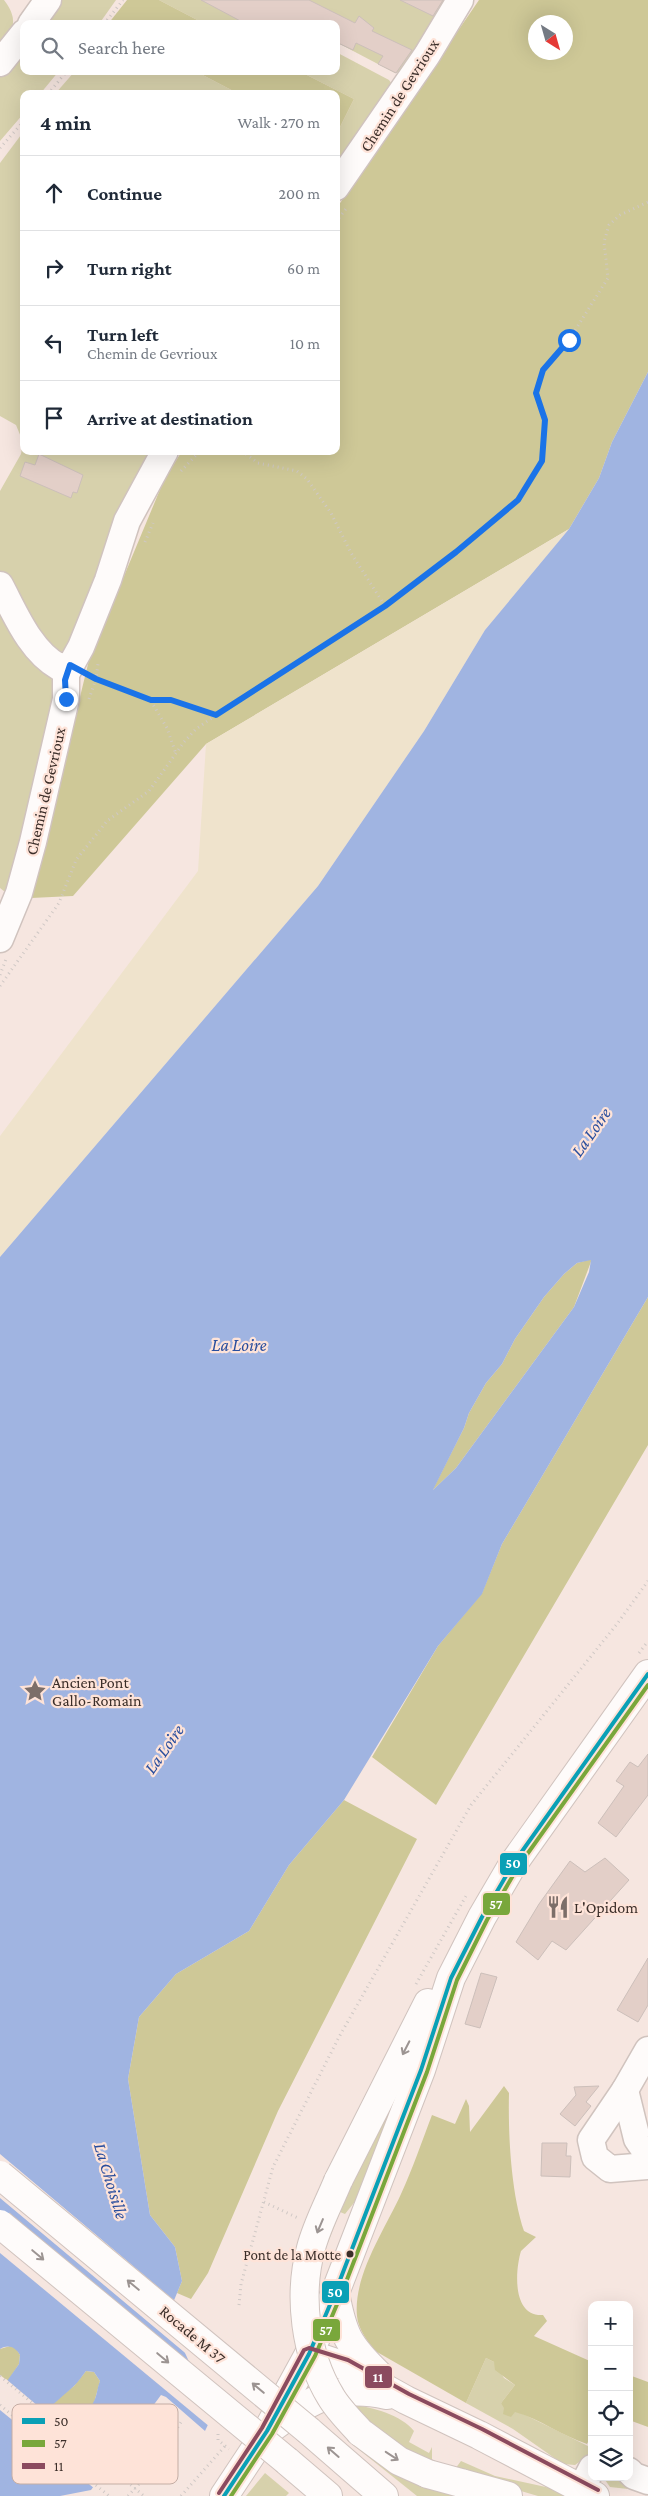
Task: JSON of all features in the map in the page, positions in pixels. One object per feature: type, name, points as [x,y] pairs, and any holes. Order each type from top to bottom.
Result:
[{"type":"main road","points":[[224,2496],[267,2431],[308,2354],[335,2293],[421,2070],[451,1978],[482,1916],[513,1864],[648,1674]]},
{"type":"main road","points":[[451,1978],[429,2003],[338,2181],[311,2247],[305,2278],[305,2311],[309,2340],[318,2370],[331,2397],[360,2432],[399,2461],[428,2474],[508,2496]]},
{"type":"main road","name":"Rocade M 37","points":[[0,2175],[309,2431],[384,2496]]},
{"type":"main road","points":[[0,2224],[328,2496]]},
{"type":"main road","points":[[335,2293],[341,2323],[355,2352],[406,2400]]},
{"type":"main road","points":[[308,2354],[346,2366],[406,2400],[528,2460],[589,2484]]},
{"type":"main road","points":[[267,2431],[302,2405],[328,2393],[365,2390],[406,2400]]},
{"type":"main road","points":[[358,2473],[394,2496]]},
{"type":"street","name":"Chemin de Gevrioux","points":[[340,181],[427,55],[460,0]]},
{"type":"street","points":[[0,63],[20,33]]},
{"type":"street","name":"Chemin de Gevrioux","points":[[0,939],[19,893],[29,858],[64,710],[66,699],[65,680],[70,665],[81,647],[108,580],[127,521],[163,455]]},
{"type":"street","points":[[0,585],[22,626],[51,662],[59,667],[70,665]]},
{"type":"street","points":[[648,2050],[625,2090],[591,2140],[595,2157],[610,2169],[648,2166]]},
{"type":"street","points":[[625,2090],[637,2139],[648,2155]]},
{"type":"street","points":[[633,2475],[648,2482]]},
{"type":"path","points":[[107,20],[123,0]]},
{"type":"path","points":[[51,90],[64,75]]},
{"type":"path","points":[[0,148],[20,126]]},
{"type":"path","points":[[0,986],[59,903],[76,860],[107,822],[149,791],[196,729],[385,606],[456,552],[518,500],[542,461],[545,420],[536,393],[543,370],[569,340],[608,278],[604,242],[609,225],[620,215],[648,202]]},
{"type":"path","points":[[247,455],[258,463],[297,471],[307,479],[331,513],[351,552],[385,606]]},
{"type":"path","points":[[70,665],[96,679],[151,700],[171,700],[216,715]]},
{"type":"path","points":[[151,700],[168,728],[176,754]]},
{"type":"path","points":[[239,2305],[241,2284],[273,2167],[339,2037],[471,1805],[617,1624],[648,1581]]},
{"type":"path","points":[[264,2202],[303,2221]]},
{"type":"path","points":[[0,2376],[34,2404]]},
{"type":"path","points":[[0,2405],[12,2415]]},
{"type":"path","points":[[178,2427],[183,2419]]},
{"type":"path","points":[[181,2496],[225,2446]]},
{"type":"path","points":[[95,2484],[109,2496]]},
{"type":"path","points":[[130,2484],[144,2496]]},
{"type":"path","points":[[128,2496],[139,2484]]},
{"type":"shaded area","points":[[0,0],[4,0],[9,8],[13,27],[0,54]]},
{"type":"shaded area","points":[[62,0],[116,0],[102,20],[46,20]]},
{"type":"shaded area","points":[[127,0],[159,0],[197,20],[111,20]]},
{"type":"shaded area","points":[[159,0],[449,0],[403,71],[395,73],[340,44],[340,20],[197,20]]},
{"type":"shaded area","points":[[479,0],[648,0],[648,372],[612,442],[599,478],[569,529],[206,744],[73,896],[31,898],[89,660],[164,480],[180,455],[340,455],[340,203]]},
{"type":"shaded area","points":[[20,53],[20,75],[56,75],[43,90],[20,90],[20,118],[0,141],[0,77]]},
{"type":"shaded area","points":[[340,54],[389,80],[394,87],[340,170],[340,127],[354,99],[340,92],[340,90],[336,90],[307,75],[340,75]]},
{"type":"shaded area","points":[[72,75],[203,75],[231,90],[58,90]]},
{"type":"shaded area","points":[[203,75],[307,75],[336,90],[231,90]]},
{"type":"shaded area","points":[[340,92],[354,99],[340,127]]},
{"type":"shaded area","points":[[20,136],[20,435],[16,425],[0,416],[0,163]]},
{"type":"shaded area","points":[[20,455],[155,455],[77,641],[57,655],[0,576],[0,491]]},
{"type":"shaded area","points":[[0,600],[47,669],[56,689],[9,895],[0,888]]},
{"type":"shaded area","points":[[592,1259],[574,1307],[456,1468],[432,1491],[464,1428],[469,1413],[486,1383],[502,1364],[515,1339],[544,1297],[564,1274],[577,1263]]},
{"type":"shaded area","points":[[648,1297],[648,1445],[436,1805],[372,1757],[438,1646],[482,1593],[502,1544]]},
{"type":"shaded area","points":[[344,1800],[417,1839],[278,2111],[208,2273],[191,2299],[177,2293],[182,2281],[175,2247],[150,2215],[128,2079],[139,2017],[176,1974],[249,1931],[289,1865]]},
{"type":"shaded area","points":[[411,2058],[365,2189],[345,2214],[340,2212],[316,2273],[320,2246]]},
{"type":"shaded area","points":[[504,2086],[509,2093],[510,2145],[516,2199],[524,2231],[536,2237],[521,2251],[517,2281],[518,2291],[526,2309],[533,2314],[543,2315],[547,2321],[534,2336],[588,2360],[587,2444],[524,2415],[515,2412],[511,2417],[503,2414],[504,2408],[501,2403],[515,2385],[495,2370],[494,2362],[486,2358],[466,2403],[377,2352],[364,2336],[359,2326],[357,2301],[365,2269],[405,2184],[432,2115],[455,2124],[466,2099],[469,2106],[470,2132]]},
{"type":"shaded area","points":[[10,2346],[16,2348],[20,2355],[19,2364],[8,2381],[0,2375],[0,2349]]},
{"type":"shaded area","points":[[486,2358],[494,2362],[504,2378],[515,2385],[501,2403],[588,2446],[588,2456],[575,2465],[563,2464],[513,2429],[466,2403]]},
{"type":"shaded area","points":[[86,2371],[94,2372],[100,2381],[93,2404],[51,2404],[74,2386]]},
{"type":"shaded area","points":[[633,2376],[648,2382],[648,2427],[633,2421]]},
{"type":"shaded area","points":[[353,2405],[378,2410],[402,2420],[414,2431],[409,2442],[429,2453],[432,2447],[432,2462],[455,2469],[461,2461],[495,2476],[555,2489],[568,2496],[538,2496],[434,2466],[392,2448]]},
{"type":"shaded area","points":[[348,2437],[454,2496],[417,2496],[347,2440]]},
{"type":"shaded area","points":[[265,2473],[289,2493],[286,2496],[246,2496]]},
{"type":"shaded area","points":[[606,2481],[626,2481],[628,2483],[628,2489],[610,2487]]},
{"type":"sand","points":[[569,529],[485,630],[424,731],[318,886],[0,1257],[0,1136],[198,871],[206,744]]},
{"type":"water","name":"La Loire","points":[[648,372],[648,1297],[502,1544],[482,1594],[438,1646],[344,1800],[289,1865],[249,1931],[176,1974],[139,2017],[128,2079],[150,2215],[175,2247],[182,2281],[170,2310],[180,2342],[213,2414],[205,2431],[178,2407],[178,2404],[174,2404],[161,2395],[154,2404],[92,2404],[100,2381],[94,2372],[86,2371],[74,2386],[54,2404],[12,2404],[12,2484],[95,2484],[91,2490],[60,2496],[0,2496],[0,2391],[19,2364],[20,2355],[12,2347],[0,2349],[0,1257],[318,886],[424,731],[485,630],[569,529],[599,478],[612,442]],"holes":[[[591,1260],[589,1272],[574,1307],[456,1468],[433,1490],[464,1428],[469,1413],[486,1383],[502,1364],[515,1339],[544,1297],[564,1274],[577,1263]]]},
{"type":"pier","points":[[0,2154],[176,2302],[173,2310],[182,2341],[190,2357],[0,2198]]},
{"type":"pier","points":[[0,2210],[200,2377],[215,2415],[210,2427],[0,2253]]},
{"type":"pier","points":[[6,2379],[36,2404],[12,2404],[12,2420],[0,2410],[0,2387]]},
{"type":"pier","points":[[89,2484],[99,2484],[95,2489]]},
{"type":"building","points":[[201,0],[309,0],[355,23],[359,16],[374,28],[372,31],[412,50],[396,73],[378,64],[383,56],[356,43],[353,50],[340,44],[340,20],[238,20]]},
{"type":"building","points":[[400,0],[443,0],[433,16]]},
{"type":"building","points":[[39,455],[41,455],[83,475],[77,493],[73,492],[71,498],[20,476],[25,462],[35,465]]},
{"type":"building","points":[[648,1754],[648,1795],[616,1837],[598,1823],[624,1786],[616,1781],[630,1762],[638,1767]]},
{"type":"building","name":"L'Opidom","points":[[605,1858],[629,1880],[566,1950],[552,1941],[538,1960],[516,1942],[539,1904],[570,1861],[585,1872]]},
{"type":"building","points":[[648,1958],[648,2005],[638,2022],[617,2010]]},
{"type":"building","points":[[481,1973],[497,1977],[480,2028],[465,2024]]},
{"type":"building","points":[[599,2086],[586,2102],[591,2106],[575,2126],[560,2114],[576,2095],[574,2087]]},
{"type":"building","points":[[542,2143],[567,2143],[566,2156],[571,2156],[570,2177],[541,2176]]},
{"type":"transit line","name":"50","points":[[224,2496],[267,2431],[309,2354],[335,2293],[421,2070],[451,1978],[482,1917],[513,1864],[648,1674]]},
{"type":"transit line","name":"57","points":[[231,2496],[272,2434],[315,2356],[341,2295],[427,2072],[457,1980],[487,1920],[518,1867],[648,1685]]},
{"type":"transit line","name":"11","points":[[219,2493],[262,2428],[304,2350],[309,2348],[348,2360],[409,2394],[482,2429],[598,2490]]},
{"type":"place","name":"Ancien Pont Gallo-Romain","points":[[35,1691]]},
{"type":"place","name":"L'Opidom","points":[[558,1907]]},
{"type":"place","name":"Pont de la Motte","points":[[350,2254]]},
{"type":"route","points":[[66,699],[65,680],[70,665],[96,679],[151,700],[171,700],[185,703],[216,715],[385,606],[456,552],[518,500],[542,461],[545,420],[536,393],[543,370],[569,340]]},
{"type":"water label","name":"La Choisille","points":[[111,2181]]}]
